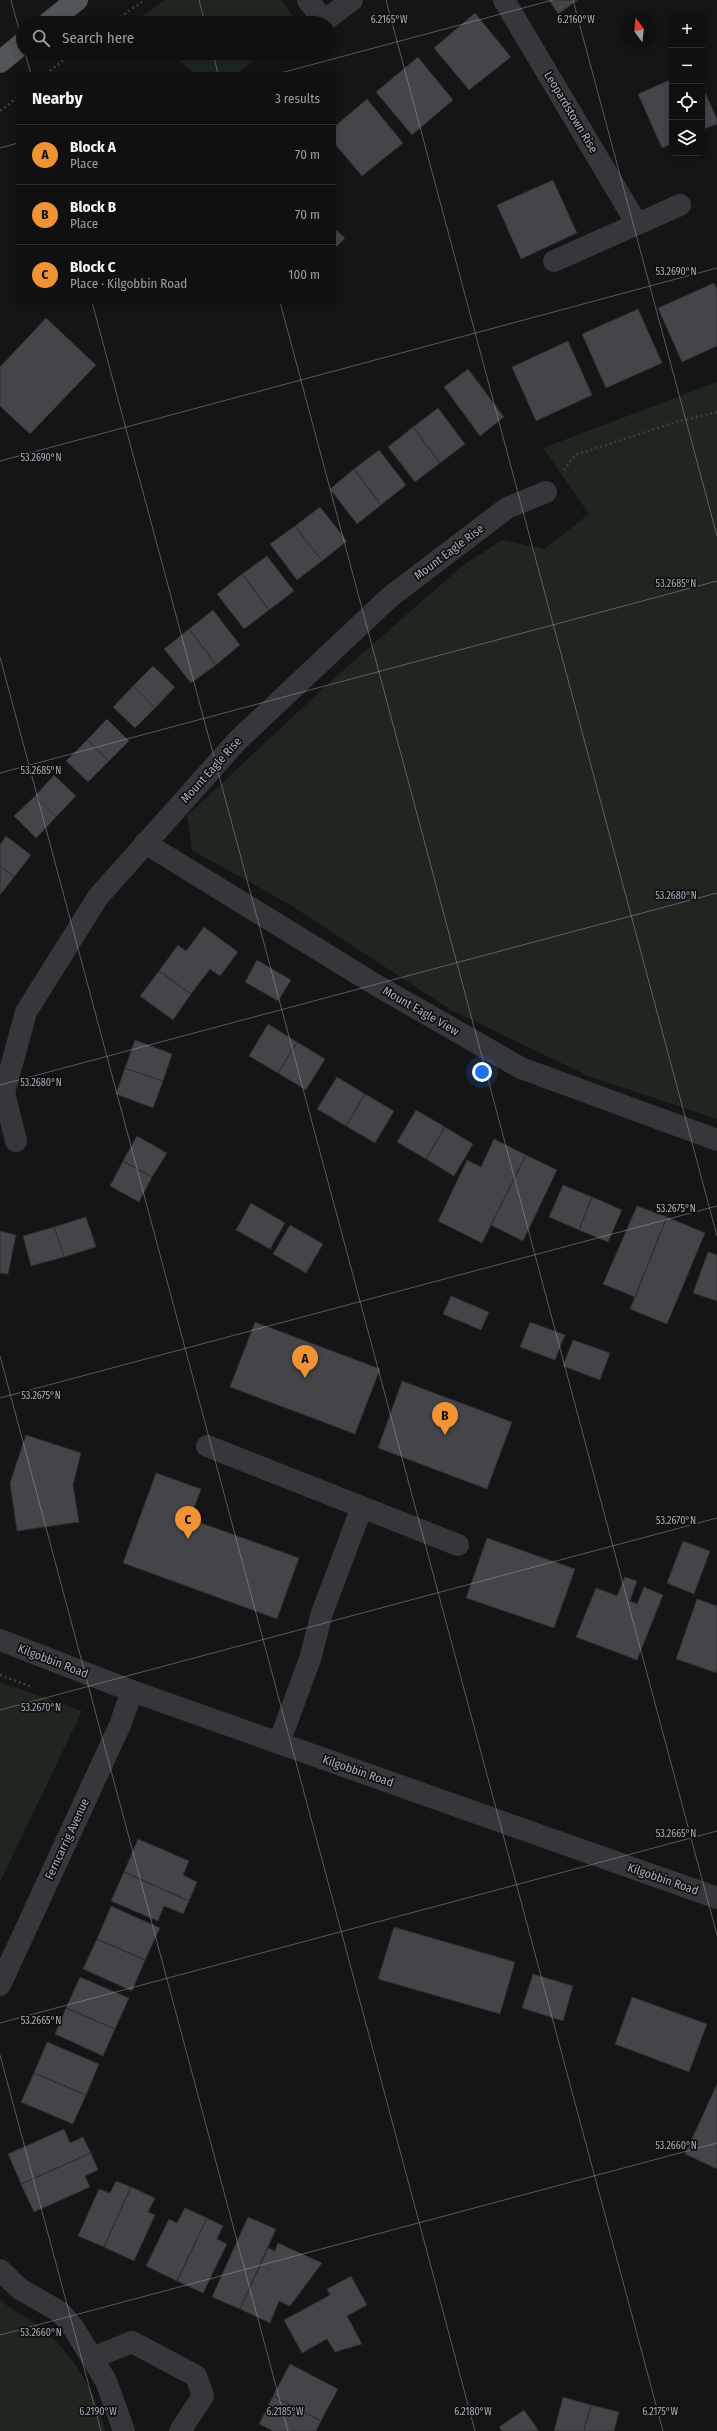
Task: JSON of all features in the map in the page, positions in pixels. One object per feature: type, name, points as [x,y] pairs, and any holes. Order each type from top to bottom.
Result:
[{"type":"main road","points":[[57,16],[77,0]]},
{"type":"main road","points":[[0,62],[16,49]]},
{"type":"street","points":[[308,0],[320,16]]},
{"type":"street","points":[[331,16],[352,0]]},
{"type":"street","name":"Leopardstown Rise","points":[[504,0],[637,224]]},
{"type":"street","points":[[554,261],[680,205]]},
{"type":"street","name":"Mount Eagle Rise","points":[[16,1141],[4,1093],[26,1012],[98,897],[237,741],[390,597],[507,508],[546,492]]},
{"type":"street","name":"Mount Eagle View","points":[[146,843],[376,985],[521,1068],[717,1140]]},
{"type":"street","points":[[207,1446],[458,1544]]},
{"type":"street","points":[[279,1743],[310,1658],[322,1613],[362,1507]]},
{"type":"street","name":"Kilgobbin Road","points":[[0,1640],[132,1691],[717,1898]]},
{"type":"street","name":"Ferncarrig Avenue","points":[[0,1985],[120,1725],[132,1691]]},
{"type":"street","points":[[0,2270],[20,2289],[60,2312],[73,2327],[106,2381],[124,2431]]},
{"type":"street","points":[[92,2358],[132,2342],[196,2376],[203,2396],[180,2431]]},
{"type":"path","points":[[122,16],[145,0]]},
{"type":"path","points":[[48,72],[63,60]]},
{"type":"path","points":[[0,111],[16,99]]},
{"type":"path","points":[[546,492],[575,455],[680,421],[717,412]]},
{"type":"shaded area","points":[[165,0],[281,0],[294,16],[142,16]]},
{"type":"shaded area","points":[[179,60],[254,60],[239,72],[193,72]]},
{"type":"shaded area","points":[[717,382],[717,1119],[586,1075],[451,1010],[292,906],[192,850],[187,816],[330,682],[461,567],[502,540],[544,549],[589,514],[543,448]]},
{"type":"shaded area","points":[[0,1682],[82,1711],[0,1882]]},
{"type":"shaded area","points":[[0,2299],[12,2309],[35,2323],[70,2357],[88,2385],[101,2415],[105,2431],[0,2431]]},
{"type":"building","points":[[549,0],[578,0],[558,14]]},
{"type":"building","points":[[475,13],[511,57],[469,90],[434,48]]},
{"type":"building","points":[[418,57],[453,100],[412,135],[376,92]]},
{"type":"building","points":[[669,80],[669,145],[662,148],[638,94]]},
{"type":"building","points":[[705,93],[717,119],[717,124],[705,129]]},
{"type":"building","points":[[367,99],[403,143],[362,176],[336,145],[336,125]]},
{"type":"building","points":[[553,180],[577,233],[521,259],[497,205]]},
{"type":"building","points":[[336,230],[345,238],[336,247]]},
{"type":"building","points":[[714,283],[717,289],[717,346],[682,362],[658,308]]},
{"type":"building","points":[[638,309],[662,363],[606,388],[582,334]]},
{"type":"building","points":[[46,318],[96,365],[30,434],[0,406],[0,367]]},
{"type":"building","points":[[568,341],[592,395],[536,421],[512,367]]},
{"type":"building","points":[[468,369],[504,417],[480,436],[444,387]]},
{"type":"building","points":[[438,408],[465,444],[440,463],[413,427]]},
{"type":"building","points":[[413,427],[440,463],[415,482],[388,447]]},
{"type":"building","points":[[379,450],[406,485],[381,505],[354,469]]},
{"type":"building","points":[[354,469],[381,505],[357,524],[330,489]]},
{"type":"building","points":[[320,507],[347,541],[322,561],[295,526]]},
{"type":"building","points":[[295,526],[322,561],[297,580],[270,544]]},
{"type":"building","points":[[267,556],[294,591],[269,610],[242,574]]},
{"type":"building","points":[[242,574],[269,610],[244,629],[217,594]]},
{"type":"building","points":[[213,610],[240,645],[216,665],[189,629]]},
{"type":"building","points":[[189,629],[216,665],[191,683],[164,649]]},
{"type":"building","points":[[153,666],[175,687],[155,708],[133,686]]},
{"type":"building","points":[[133,686],[155,708],[135,728],[113,707]]},
{"type":"building","points":[[107,719],[129,741],[109,761],[87,740]]},
{"type":"building","points":[[87,740],[109,761],[88,782],[66,761]]},
{"type":"building","points":[[54,775],[76,796],[56,817],[35,796]]},
{"type":"building","points":[[35,796],[56,817],[36,838],[14,816]]},
{"type":"building","points":[[6,836],[31,855],[14,877],[0,866],[0,845]]},
{"type":"building","points":[[0,866],[14,877],[0,895]]},
{"type":"building","points":[[204,927],[238,952],[220,976],[210,969],[191,994],[159,971],[178,945],[186,951]]},
{"type":"building","points":[[257,960],[291,980],[278,1001],[245,982]]},
{"type":"building","points":[[159,971],[191,994],[173,1020],[140,996]]},
{"type":"building","points":[[268,1024],[297,1042],[278,1073],[249,1056]]},
{"type":"building","points":[[135,1040],[172,1054],[163,1081],[125,1068]]},
{"type":"building","points":[[297,1042],[325,1059],[306,1090],[278,1073]]},
{"type":"building","points":[[125,1068],[163,1081],[153,1108],[116,1094]]},
{"type":"building","points":[[337,1077],[365,1094],[346,1126],[317,1109]]},
{"type":"building","points":[[365,1094],[394,1111],[375,1143],[346,1126]]},
{"type":"building","points":[[416,1110],[445,1127],[426,1159],[397,1142]]},
{"type":"building","points":[[445,1127],[473,1144],[454,1176],[426,1159]]},
{"type":"building","points":[[137,1136],[167,1153],[152,1177],[123,1161]]},
{"type":"building","points":[[494,1139],[526,1155],[482,1243],[438,1221],[467,1160],[481,1167]]},
{"type":"building","points":[[526,1155],[557,1170],[523,1241],[491,1225]]},
{"type":"building","points":[[123,1161],[152,1177],[139,1202],[110,1186]]},
{"type":"building","points":[[563,1185],[592,1197],[579,1230],[549,1217]]},
{"type":"building","points":[[592,1197],[622,1210],[608,1242],[579,1230]]},
{"type":"building","points":[[251,1203],[285,1223],[270,1249],[236,1230]]},
{"type":"building","points":[[637,1206],[667,1217],[635,1297],[603,1284]]},
{"type":"building","points":[[86,1217],[96,1247],[64,1257],[54,1227]]},
{"type":"building","points":[[667,1217],[705,1233],[667,1324],[630,1309]]},
{"type":"building","points":[[290,1225],[323,1244],[306,1273],[273,1254]]},
{"type":"building","points":[[54,1227],[64,1257],[31,1266],[23,1236]]},
{"type":"building","points":[[0,1231],[16,1235],[8,1274],[0,1273]]},
{"type":"building","points":[[708,1252],[717,1255],[717,1301],[693,1293]]},
{"type":"building","points":[[451,1296],[489,1312],[481,1330],[443,1314]]},
{"type":"building","points":[[255,1322],[380,1369],[355,1434],[230,1387]]},
{"type":"building","points":[[530,1322],[565,1335],[555,1360],[520,1347]]},
{"type":"building","points":[[573,1340],[610,1353],[600,1380],[563,1366]]},
{"type":"building","points":[[402,1381],[512,1422],[487,1489],[378,1448]]},
{"type":"building","points":[[26,1435],[81,1453],[73,1485],[79,1522],[17,1531],[10,1483]]},
{"type":"building","points":[[156,1473],[201,1489],[190,1519],[299,1558],[277,1619],[123,1563]]},
{"type":"building","points":[[487,1538],[575,1569],[554,1628],[466,1598]]},
{"type":"building","points":[[683,1541],[710,1551],[694,1594],[667,1583]]},
{"type":"building","points":[[625,1577],[637,1581],[630,1601],[637,1604],[644,1587],[663,1595],[637,1660],[576,1637],[596,1588],[617,1596]]},
{"type":"building","points":[[697,1599],[717,1606],[717,1673],[676,1659]]},
{"type":"building","points":[[138,1839],[189,1861],[183,1875],[197,1882],[189,1901],[124,1872]]},
{"type":"building","points":[[124,1872],[189,1901],[183,1914],[164,1906],[158,1921],[111,1901]]},
{"type":"building","points":[[111,1906],[160,1928],[145,1960],[97,1939]]},
{"type":"building","points":[[394,1927],[515,1962],[500,2014],[378,1979]]},
{"type":"building","points":[[97,1939],[145,1960],[132,1991],[83,1969]]},
{"type":"building","points":[[533,1974],[573,1986],[563,2021],[522,2008]]},
{"type":"building","points":[[80,1977],[129,1998],[115,2029],[66,2008]]},
{"type":"building","points":[[632,1997],[707,2024],[689,2072],[615,2044]]},
{"type":"building","points":[[66,2008],[115,2029],[103,2056],[55,2034]]},
{"type":"building","points":[[47,2042],[99,2064],[86,2095],[34,2073]]},
{"type":"building","points":[[34,2073],[86,2095],[73,2124],[21,2102]]},
{"type":"building","points":[[717,2084],[717,2169],[685,2154]]},
{"type":"building","points":[[64,2129],[70,2143],[83,2137],[91,2153],[21,2184],[8,2154]]},
{"type":"building","points":[[91,2153],[98,2170],[85,2176],[90,2187],[34,2212],[21,2184]]},
{"type":"building","points":[[116,2181],[131,2187],[104,2247],[78,2236],[99,2189],[110,2193]]},
{"type":"building","points":[[131,2187],[155,2198],[148,2212],[155,2215],[134,2261],[104,2247]]},
{"type":"building","points":[[185,2208],[207,2218],[177,2281],[146,2266],[169,2219],[177,2223]]},
{"type":"building","points":[[248,2217],[276,2229],[240,2309],[212,2297]]},
{"type":"building","points":[[207,2218],[223,2226],[217,2239],[227,2244],[203,2293],[177,2281]]},
{"type":"building","points":[[278,2243],[322,2263],[290,2306],[279,2301],[270,2323],[240,2309],[268,2248],[275,2251]]},
{"type":"building","points":[[351,2276],[367,2305],[347,2316],[362,2344],[335,2352],[327,2339],[302,2353],[284,2320],[330,2295],[327,2289]]},
{"type":"building","points":[[290,2364],[338,2389],[321,2421],[273,2396]]},
{"type":"building","points":[[273,2396],[321,2421],[316,2431],[273,2431],[259,2424]]},
{"type":"building","points":[[563,2397],[591,2405],[584,2431],[554,2431]]},
{"type":"building","points":[[591,2405],[619,2412],[614,2431],[584,2431]]},
{"type":"building","points":[[524,2410],[539,2431],[502,2431],[499,2427]]},
{"type":"place","name":"Block A","points":[[305,1378]]},
{"type":"place","name":"Block B","points":[[445,1435]]},
{"type":"place","name":"Block C","points":[[188,1539]]}]
